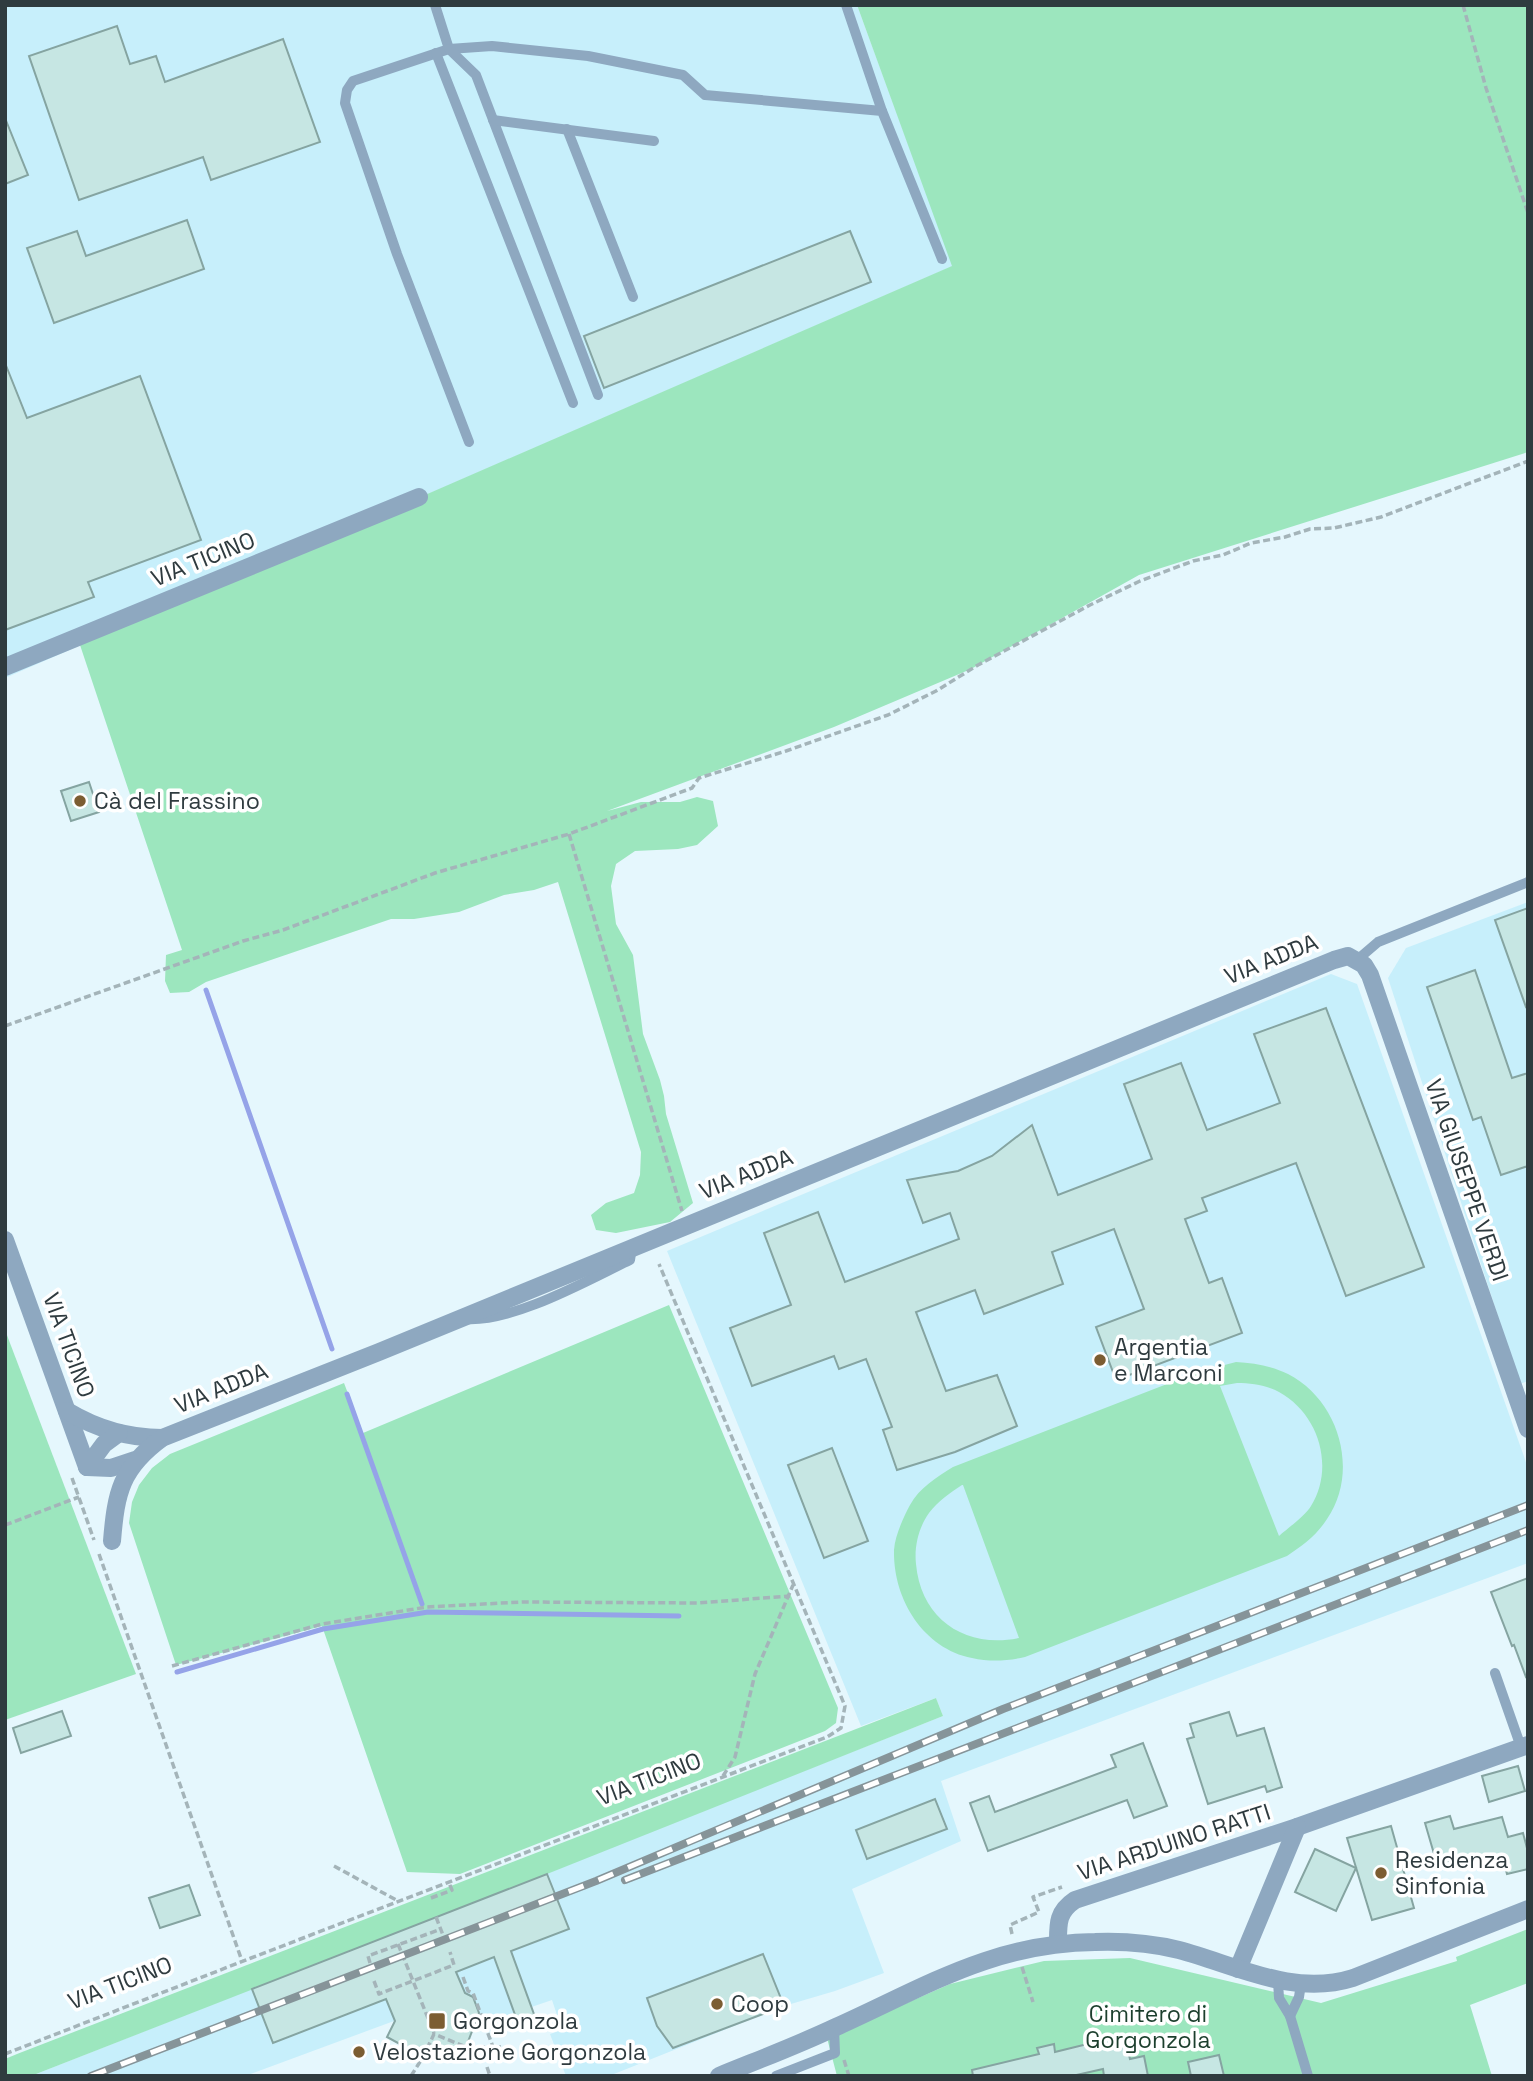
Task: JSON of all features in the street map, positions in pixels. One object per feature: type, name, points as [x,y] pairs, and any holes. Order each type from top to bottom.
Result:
[{"type":"street","name":"VIA TICINO","points":[[5,667],[419,497]]},
{"type":"street","name":"VIA ADDA","points":[[78,1469],[111,1468],[135,1460],[162,1438],[1334,960],[1353,958]]},
{"type":"street","name":"VIA GIUSEPPE VERDI","points":[[1353,958],[1364,965],[1370,975],[1528,1429]]},
{"type":"street","name":"VIA TICINO","points":[[5,1240],[67,1410],[78,1469]]},
{"type":"street","name":"VIA ADDA","points":[[67,1410],[93,1426],[118,1433],[162,1438]]},
{"type":"street","points":[[78,1469],[118,1433]]},
{"type":"street","name":"VIA ADDA","points":[[112,1541],[119,1492],[135,1460]]},
{"type":"street","name":"VIA ARDUINO RATTI","points":[[1058,1944],[1059,1917],[1064,1908],[1075,1900],[1297,1827],[1524,1746]]},
{"type":"street","points":[[1238,1969],[1297,1827]]},
{"type":"street","points":[[719,2076],[834,2028],[973,1963],[1017,1950],[1097,1941],[1145,1944],[1178,1950],[1278,1980],[1301,1984],[1344,1981],[1528,1909]]},
{"type":"lane","points":[[435,5],[449,49],[476,75],[598,395]]},
{"type":"lane","points":[[846,5],[882,111],[943,259]]},
{"type":"lane","points":[[469,442],[397,254],[345,103],[346,90],[353,80],[449,49],[492,46],[588,57],[683,75],[705,95],[882,111]]},
{"type":"lane","points":[[436,53],[573,403]]},
{"type":"lane","points":[[493,120],[654,141]]},
{"type":"lane","points":[[567,129],[633,297]]},
{"type":"lane","name":"VIA ADDA","points":[[1353,958],[1378,942],[1528,882]]},
{"type":"lane","points":[[1495,1672],[1524,1746]]},
{"type":"lane","points":[[1278,1980],[1279,1998],[1290,2016],[1308,2076]]},
{"type":"lane","points":[[1290,2016],[1299,1997],[1301,1984]]},
{"type":"lane","points":[[776,2076],[835,2053],[834,2028]]},
{"type":"path","points":[[1463,5],[1486,88],[1528,213]]},
{"type":"path","points":[[5,1026],[243,941],[283,930],[435,873],[569,834],[692,788],[699,778],[888,715],[1090,605],[1140,581],[1193,561],[1223,555],[1251,543],[1310,529],[1334,528],[1381,517],[1528,461]]},
{"type":"path","points":[[569,834],[686,1225]]},
{"type":"path","name":"VIA TICINO","points":[[5,2054],[838,1731],[843,1723],[845,1706],[659,1265]]},
{"type":"path","points":[[78,1469],[79,1497],[242,1961]]},
{"type":"path","points":[[5,1525],[79,1497]]},
{"type":"path","points":[[722,1777],[735,1757],[755,1674],[793,1584]]},
{"type":"path","points":[[172,1666],[322,1624],[427,1606],[522,1602],[698,1603],[790,1596]]},
{"type":"path","points":[[334,1866],[398,1901]]},
{"type":"path","points":[[431,1898],[452,1890],[449,1882]]},
{"type":"path","points":[[436,1917],[443,1935]]},
{"type":"path","points":[[370,1963],[368,1956],[441,1929]]},
{"type":"path","points":[[398,1944],[434,2034],[466,2048],[501,2047]]},
{"type":"path","points":[[373,1981],[379,1994],[454,1965],[450,1952]]},
{"type":"path","points":[[1021,1962],[1033,2002]]},
{"type":"path","points":[[463,1977],[468,1991],[473,1993],[493,2047]]},
{"type":"path","points":[[411,2076],[434,2034]]},
{"type":"path","points":[[487,2067],[490,2076]]},
{"type":"shaded area","points":[[5,5],[857,5],[953,266],[5,678]]},
{"type":"shaded area","points":[[1528,902],[1528,1381],[1520,1384],[1388,978],[1406,948]]},
{"type":"shaded area","name":"Argentia e Marconi","points":[[1331,974],[1357,984],[1528,1468],[1528,1563],[941,1781],[961,1841],[852,1889],[884,1973],[784,2006],[609,2076],[566,2076],[550,2034],[562,2030],[552,2000],[487,2022],[484,2015],[479,2014],[466,2047],[429,2060],[396,2042],[391,2030],[394,2021],[245,2076],[31,2076],[943,1716],[936,1698],[861,1726],[667,1251]]},
{"type":"green space","points":[[857,5],[1528,5],[1528,452],[1139,575],[971,669],[834,727],[607,811],[641,802],[680,802],[697,797],[713,801],[718,826],[697,845],[678,849],[635,851],[616,864],[611,886],[616,924],[633,955],[643,1034],[660,1080],[666,1114],[693,1203],[670,1222],[616,1233],[596,1230],[591,1215],[606,1203],[634,1193],[640,1175],[641,1152],[558,882],[534,890],[504,895],[459,912],[414,919],[391,919],[206,982],[189,992],[170,993],[165,981],[166,955],[182,950],[80,645],[952,266]]},
{"type":"green space","points":[[669,1305],[838,1708],[836,1723],[825,1731],[460,1874],[407,1872],[322,1626],[176,1665],[129,1523],[132,1502],[139,1485],[152,1468],[170,1454],[344,1383],[363,1433]]},
{"type":"green space","points":[[5,1330],[136,1674],[5,1720]]},
{"type":"green space","points":[[1236,1362],[1262,1365],[1288,1374],[1306,1386],[1320,1401],[1339,1438],[1343,1459],[1342,1480],[1337,1500],[1327,1519],[1304,1544],[1287,1556],[1025,1657],[998,1660],[972,1658],[939,1644],[914,1619],[899,1586],[894,1550],[905,1516],[923,1488],[953,1467],[1198,1372]],"holes":[[[1237,1383],[1269,1388],[1293,1402],[1313,1427],[1319,1443],[1322,1475],[1318,1491],[1308,1510],[1279,1536],[1220,1386]],[[963,1485],[1019,1638],[981,1639],[949,1626],[927,1600],[920,1583],[916,1550],[922,1524],[936,1505]]]},
{"type":"green space","points":[[936,1698],[943,1716],[31,2076],[5,2076],[5,2059],[17,2054]]},
{"type":"green space","name":"Cimitero di Gorgonzola","points":[[1528,1929],[1528,1983],[1470,2005],[1492,2076],[837,2076],[827,2038],[950,1984],[1044,1961],[1130,1958],[1321,2003],[1457,1961],[1456,1957]]},
{"type":"building","points":[[117,26],[130,64],[156,56],[165,82],[283,39],[320,142],[211,180],[203,157],[79,200],[29,56]]},
{"type":"building","points":[[5,118],[28,175],[5,184]]},
{"type":"building","points":[[187,220],[204,269],[54,323],[27,248],[77,231],[86,256]]},
{"type":"building","points":[[850,231],[871,282],[604,388],[584,336]]},
{"type":"building","points":[[5,363],[27,418],[140,376],[201,540],[88,582],[94,597],[5,630]]},
{"type":"building","name":"Cà del Frassino","points":[[89,782],[99,812],[71,821],[61,791]]},
{"type":"building","points":[[1528,908],[1528,1006],[1526,1007],[1495,920]]},
{"type":"building","points":[[1475,970],[1512,1078],[1528,1073],[1528,1166],[1501,1175],[1481,1117],[1473,1120],[1427,987]]},
{"type":"building","points":[[1326,1008],[1424,1267],[1346,1296],[1296,1163],[1202,1198],[1207,1211],[1185,1219],[1209,1283],[1222,1278],[1242,1333],[1116,1380],[1096,1327],[1144,1309],[1114,1229],[1052,1252],[1063,1284],[984,1314],[975,1290],[916,1312],[946,1391],[997,1375],[1017,1426],[955,1452],[897,1470],[883,1430],[892,1427],[866,1359],[839,1369],[834,1356],[752,1386],[730,1328],[791,1305],[764,1233],[818,1212],[845,1282],[959,1239],[950,1213],[923,1223],[907,1180],[958,1171],[992,1156],[1032,1125],[1058,1195],[1152,1159],[1124,1084],[1181,1063],[1207,1130],[1280,1103],[1254,1034]]},
{"type":"building","points":[[832,1448],[868,1541],[824,1558],[788,1465]]},
{"type":"building","points":[[1528,1578],[1528,1676],[1526,1677],[1491,1592]]},
{"type":"building","points":[[62,1711],[71,1736],[21,1753],[13,1728]]},
{"type":"building","points":[[1229,1712],[1237,1736],[1264,1728],[1282,1787],[1267,1792],[1265,1786],[1208,1804],[1187,1739],[1194,1737],[1190,1724]]},
{"type":"building","points":[[1143,1743],[1167,1806],[1134,1818],[1127,1800],[988,1851],[970,1803],[989,1796],[995,1812],[1116,1767],[1111,1755]]},
{"type":"building","points":[[1518,1766],[1525,1791],[1489,1802],[1482,1776]]},
{"type":"building","points":[[935,1799],[947,1829],[867,1859],[856,1830]]},
{"type":"building","points":[[1450,1816],[1454,1829],[1502,1817],[1508,1837],[1523,1833],[1528,1852],[1528,1869],[1507,1874],[1504,1863],[1479,1869],[1475,1854],[1437,1864],[1425,1823]]},
{"type":"building","name":"Residenza Sinfonia","points":[[1391,1826],[1414,1908],[1372,1920],[1347,1838]]},
{"type":"building","points":[[1315,1849],[1356,1868],[1336,1911],[1295,1892]]},
{"type":"building","points":[[547,1874],[569,1929],[511,1951],[535,2017],[518,2023],[494,1957],[456,1972],[465,1993],[473,1997],[479,2013],[466,2047],[429,2060],[387,2037],[395,2021],[386,1999],[273,2043],[252,1989]]},
{"type":"building","points":[[189,1885],[200,1915],[160,1928],[149,1898]]},
{"type":"building","points":[[763,1954],[784,2006],[673,2048],[657,2026],[647,1998]]},
{"type":"building","points":[[1124,2035],[1130,2059],[1144,2056],[1148,2076],[1104,2076],[1103,2069],[1072,2076],[973,2076],[972,2070],[1039,2054],[1037,2048],[1054,2044],[1055,2052]]},
{"type":"building","points":[[1219,2055],[1224,2076],[1191,2076],[1188,2062]]},
{"type":"waterway","points":[[206,990],[332,1349]]},
{"type":"waterway","points":[[347,1394],[422,1604]]},
{"type":"waterway","points":[[177,1672],[323,1629],[428,1612],[679,1616]]},
{"type":"railway","points":[[91,2076],[596,1881],[1003,1709],[1528,1505]]},
{"type":"railway","points":[[625,1880],[1528,1530]]},
{"type":"place","name":"Cà del Frassino","points":[[80,801]]},
{"type":"place","name":"Argentia e Marconi","points":[[1100,1360]]},
{"type":"place","name":"Residenza Sinfonia","points":[[1381,1873]]},
{"type":"place","name":"Coop","points":[[717,2004]]},
{"type":"place","name":"Gorgonzola","points":[[437,2021]]},
{"type":"place","name":"Velostazione Gorgonzola","points":[[359,2052]]}]
